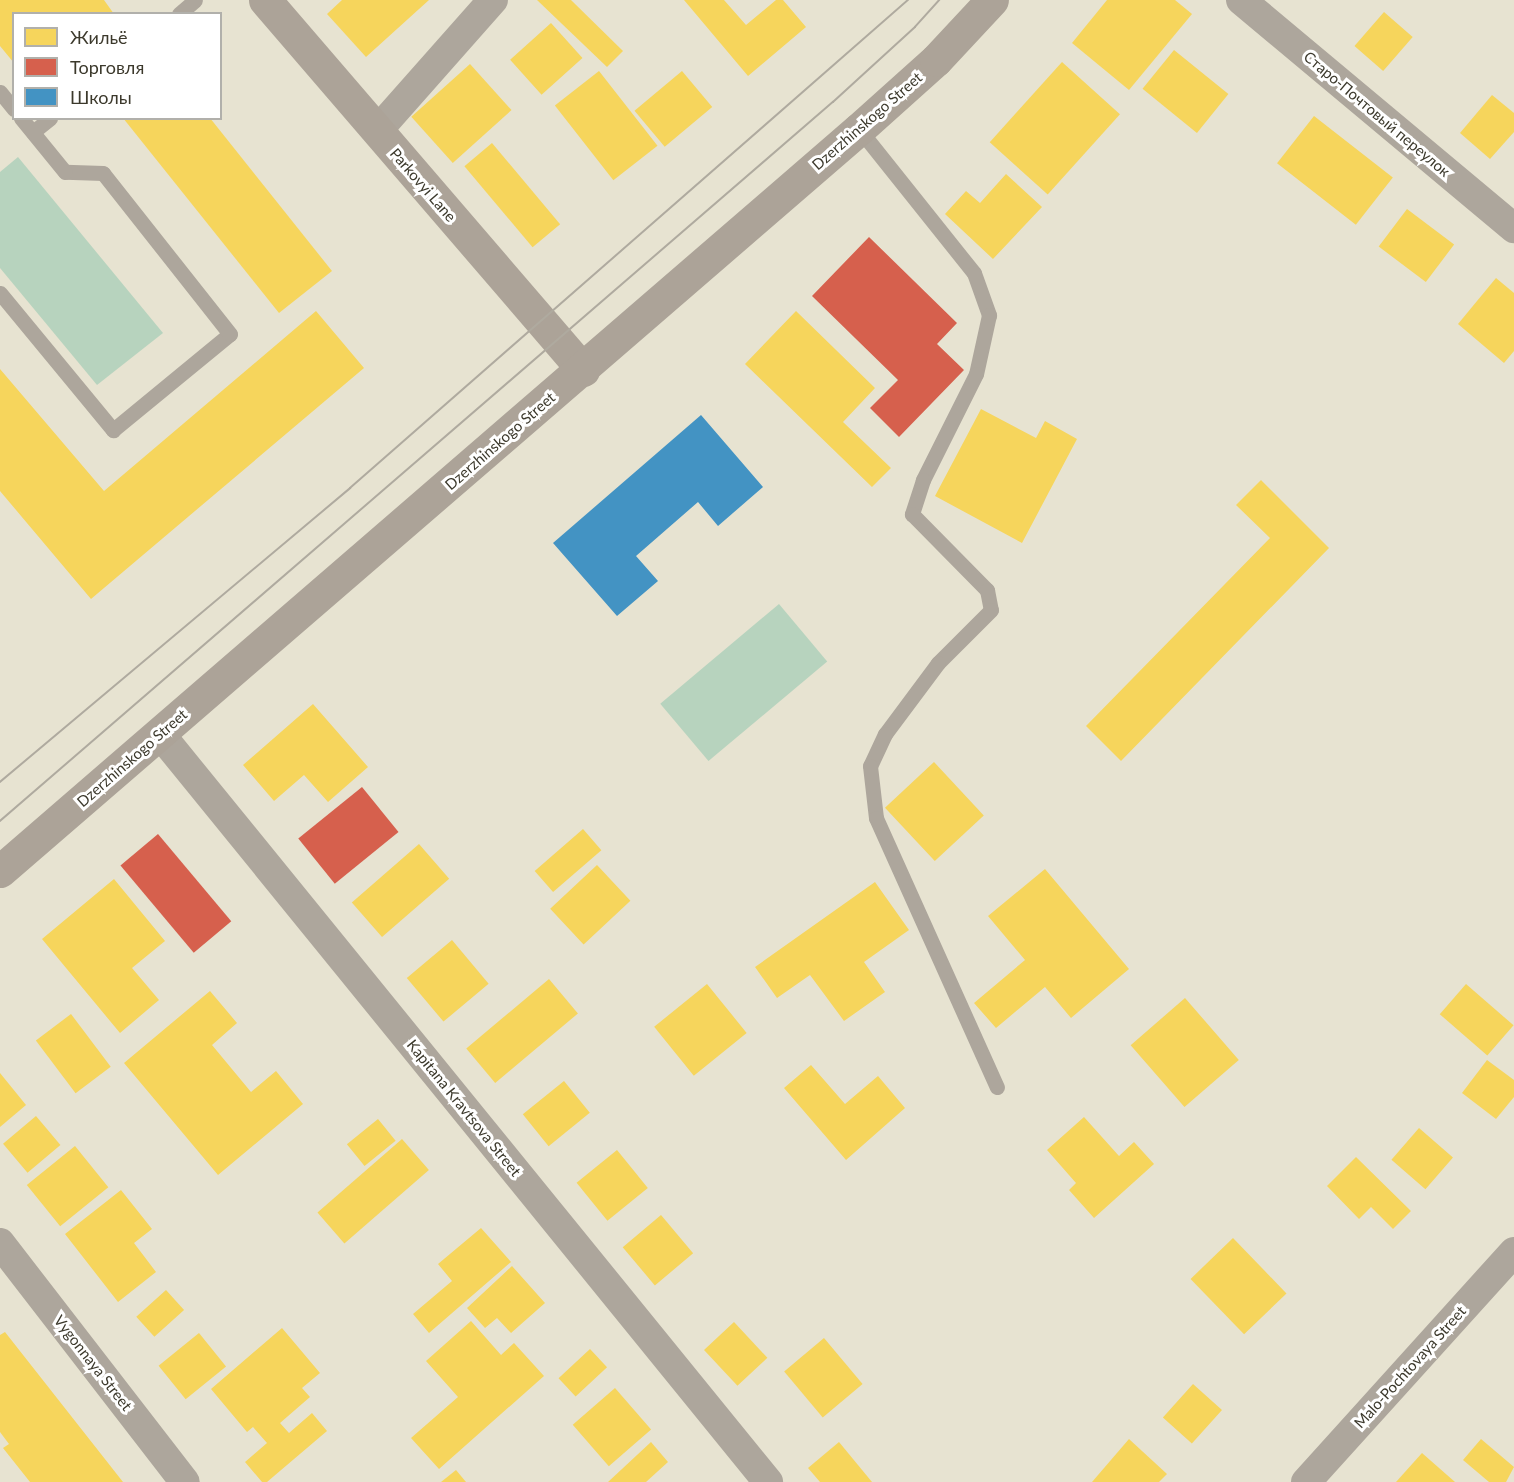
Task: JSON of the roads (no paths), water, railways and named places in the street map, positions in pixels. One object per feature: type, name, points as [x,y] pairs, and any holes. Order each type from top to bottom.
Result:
[{"type":"main road","name":"Parkovyi Lane","points":[[265,0],[376,132],[583,370]]},
{"type":"main road","name":"Dzerzhinskogo Street","points":[[0,871],[583,370],[859,129],[936,60],[992,0]]},
{"type":"street","points":[[376,132],[493,0]]},
{"type":"street","name":"Старо-Почтовый переулок","points":[[1241,0],[1514,228]]},
{"type":"street","name":"Kapitana Kravtsova Street","points":[[160,734],[768,1482]]},
{"type":"street","name":"Vygonnaya Street","points":[[0,1243],[185,1482]]},
{"type":"street","name":"Malo-Pochtovaya Street","points":[[1306,1482],[1514,1252]]},
{"type":"lane","points":[[181,12],[195,0]]},
{"type":"lane","points":[[0,93],[12,107]]},
{"type":"lane","points":[[0,293],[113,430],[230,334],[103,173],[65,172],[23,120]]},
{"type":"lane","points":[[33,132],[48,120]]},
{"type":"lane","points":[[859,129],[974,273],[989,315],[976,374],[923,480],[912,514],[987,590],[990,610],[938,663],[885,734],[870,766],[876,818],[997,1087]]},
{"type":"tram line","points":[[0,782],[350,488],[908,0]]},
{"type":"tram line","points":[[0,821],[833,102],[915,27],[939,0]]}]
